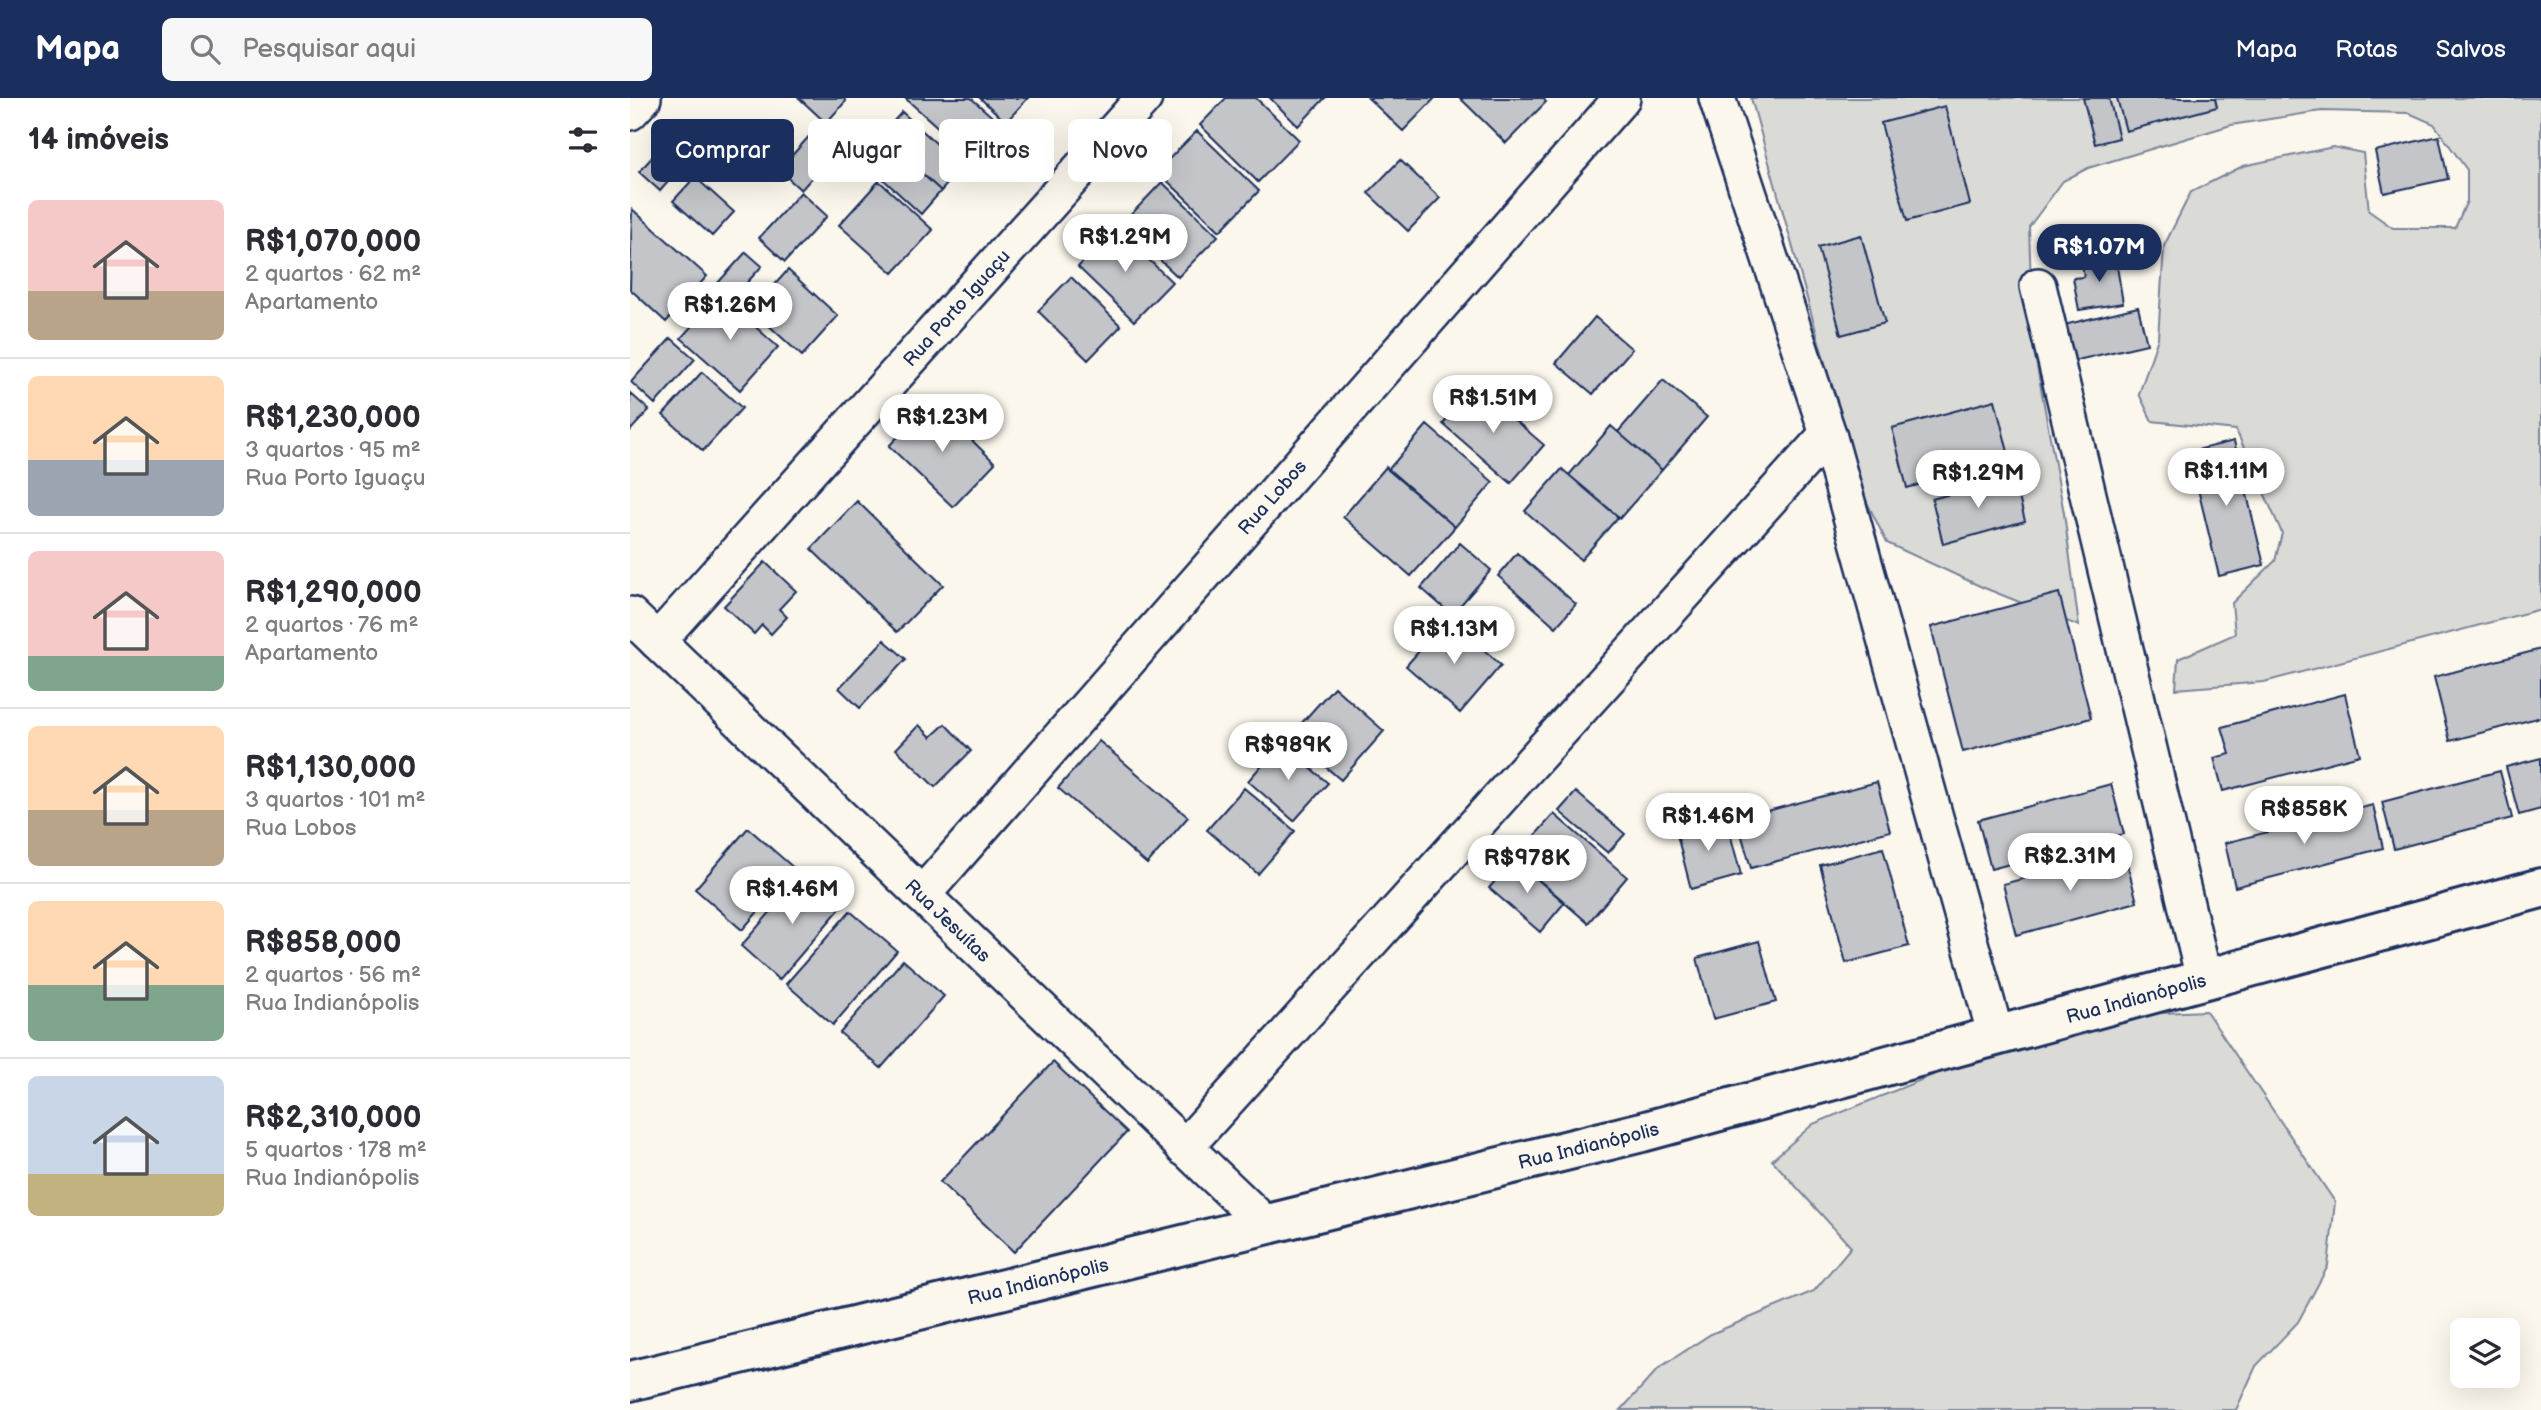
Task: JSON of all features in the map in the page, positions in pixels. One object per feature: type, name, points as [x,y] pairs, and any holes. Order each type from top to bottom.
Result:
[{"type":"street","points":[[630,112],[643,98]]},
{"type":"street","name":"Rua Porto Iguaçu","points":[[657,641],[1144,98]]},
{"type":"street","name":"Rua Lobos","points":[[922,895],[1622,98]]},
{"type":"street","points":[[1717,98],[1828,434],[1996,1036]]},
{"type":"street","points":[[2038,286],[2204,979]]},
{"type":"street","points":[[1184,1148],[1828,434]]},
{"type":"street","name":"Rua Jesuítas","points":[[630,615],[1266,1225]]},
{"type":"street","name":"Rua Indianópolis","points":[[630,1381],[1642,1132],[2541,888]]},
{"type":"shaded area","points":[[1751,98],[2541,98],[2541,609],[2264,682],[2176,689],[2178,659],[2235,634],[2232,603],[2275,561],[2282,533],[2236,430],[2152,421],[2139,394],[2158,338],[2164,246],[2191,192],[2243,166],[2333,147],[2363,153],[2369,211],[2393,228],[2455,228],[2467,201],[2467,170],[2434,124],[2409,113],[2321,111],[2231,125],[2088,168],[2063,181],[2029,227],[2033,345],[2064,513],[2079,626],[1982,587],[1887,543],[1860,488]]},
{"type":"shaded area","points":[[2206,1011],[2335,1202],[2328,1266],[2298,1322],[2256,1366],[2236,1410],[1621,1410],[1659,1368],[1711,1334],[1814,1291],[1851,1247],[1772,1160],[1813,1124],[1977,1057],[2139,1014]]},
{"type":"building","points":[[799,98],[843,98],[846,101],[830,119],[822,119]]},
{"type":"building","points":[[905,98],[971,98],[995,119],[939,119],[939,128]]},
{"type":"building","points":[[980,98],[1028,98],[1009,119],[1003,119]]},
{"type":"building","points":[[1226,98],[1256,98],[1299,140],[1258,182],[1200,125]]},
{"type":"building","points":[[1270,98],[1325,98],[1298,126]]},
{"type":"building","points":[[1368,98],[1435,98],[1403,131]]},
{"type":"building","points":[[1460,98],[1543,98],[1546,102],[1506,143]]},
{"type":"building","points":[[2083,98],[2109,98],[2119,138],[2095,144]]},
{"type":"building","points":[[2117,98],[2215,98],[2217,107],[2126,131]]},
{"type":"building","points":[[1945,106],[1970,204],[1907,221],[1881,123]]},
{"type":"building","points":[[902,112],[910,119],[896,119]]},
{"type":"building","points":[[1197,131],[1259,191],[1220,231],[1169,182],[1172,182],[1172,156]]},
{"type":"building","points":[[925,133],[939,146],[939,182],[949,182],[941,191],[925,176]]},
{"type":"building","points":[[2439,136],[2448,179],[2384,193],[2375,151]]},
{"type":"building","points":[[808,138],[808,182],[801,190],[792,182],[794,153]]},
{"type":"building","points":[[651,158],[651,182],[668,182],[660,191],[639,172]]},
{"type":"building","points":[[1400,160],[1440,198],[1408,231],[1368,193]]},
{"type":"building","points":[[925,176],[941,191],[921,214],[886,182],[925,182]]},
{"type":"building","points":[[690,182],[701,182],[734,212],[712,236],[673,201]]},
{"type":"building","points":[[880,182],[933,230],[893,273],[839,225]]},
{"type":"building","points":[[1162,182],[1218,236],[1178,277],[1122,224]]},
{"type":"building","points":[[801,192],[827,216],[785,262],[759,238]]},
{"type":"building","points":[[632,209],[707,276],[666,322],[630,289]]},
{"type":"building","points":[[1116,228],[1172,282],[1134,321],[1078,267]]},
{"type":"building","points":[[1861,235],[1885,323],[1841,335],[1818,247]]},
{"type":"building","points":[[746,252],[762,266],[732,299],[716,285]]},
{"type":"building","points":[[2115,254],[2123,303],[2079,310],[2073,278],[2084,277],[2082,265],[2094,263],[2092,258]]},
{"type":"building","points":[[788,270],[838,316],[802,356],[752,310]]},
{"type":"building","points":[[1071,277],[1121,326],[1088,360],[1038,311]]},
{"type":"building","points":[[720,295],[778,347],[740,390],[681,338]]},
{"type":"building","points":[[2138,307],[2147,344],[2073,361],[2064,325]]},
{"type":"building","points":[[1595,317],[1632,349],[1593,394],[1556,363]]},
{"type":"building","points":[[671,338],[695,359],[655,404],[631,382]]},
{"type":"building","points":[[702,372],[742,408],[703,451],[663,415]]},
{"type":"building","points":[[1663,380],[1707,417],[1662,470],[1618,432]]},
{"type":"building","points":[[1475,386],[1544,445],[1511,483],[1443,424]]},
{"type":"building","points":[[630,393],[649,410],[630,431]]},
{"type":"building","points":[[1995,400],[2010,460],[1907,488],[1892,428]]},
{"type":"building","points":[[932,401],[995,463],[953,507],[889,446]]},
{"type":"building","points":[[1427,425],[1493,482],[1455,527],[1388,470]]},
{"type":"building","points":[[1611,426],[1662,470],[1620,518],[1569,475]]},
{"type":"building","points":[[2234,441],[2264,565],[2219,576],[2189,452]]},
{"type":"building","points":[[1386,467],[1455,527],[1411,576],[1343,517]]},
{"type":"building","points":[[1562,469],[1618,517],[1581,560],[1525,511]]},
{"type":"building","points":[[2014,477],[2025,521],[1943,544],[1932,499]]},
{"type":"building","points":[[857,501],[943,585],[897,632],[811,549]]},
{"type":"building","points":[[1460,543],[1491,570],[1452,615],[1421,588]]},
{"type":"building","points":[[1517,553],[1576,604],[1556,627],[1498,576]]},
{"type":"building","points":[[765,562],[796,591],[779,609],[787,617],[771,634],[762,625],[754,634],[724,606]]},
{"type":"building","points":[[2059,593],[2091,718],[1963,752],[1931,627]]},
{"type":"building","points":[[1448,618],[1501,665],[1460,713],[1406,666]]},
{"type":"building","points":[[884,640],[906,659],[860,708],[839,688]]},
{"type":"building","points":[[2541,649],[2541,717],[2450,741],[2434,677]]},
{"type":"building","points":[[1334,687],[1384,731],[1341,780],[1290,736]]},
{"type":"building","points":[[2345,694],[2360,755],[2223,791],[2214,758],[2230,754],[2222,727]]},
{"type":"building","points":[[945,724],[971,751],[935,787],[896,749],[919,725],[931,737]]},
{"type":"building","points":[[1099,741],[1188,817],[1147,864],[1058,788]]},
{"type":"building","points":[[1281,743],[1328,783],[1294,821],[1248,781]]},
{"type":"building","points":[[2541,758],[2541,809],[2519,815],[2506,767]]},
{"type":"building","points":[[2500,771],[2512,818],[2394,849],[2382,802]]},
{"type":"building","points":[[1877,782],[1890,831],[1751,868],[1737,819]]},
{"type":"building","points":[[2111,784],[2124,834],[1991,869],[1978,820]]},
{"type":"building","points":[[1244,788],[1295,831],[1258,874],[1207,830]]},
{"type":"building","points":[[1576,792],[1625,834],[1608,853],[1559,811]]},
{"type":"building","points":[[2373,805],[2383,848],[2235,887],[2225,843]]},
{"type":"building","points":[[1554,814],[1627,877],[1588,923],[1514,859]]},
{"type":"building","points":[[1726,818],[1741,875],[1691,889],[1676,831]]},
{"type":"building","points":[[748,828],[795,869],[742,930],[695,889]]},
{"type":"building","points":[[1883,848],[1909,946],[1846,963],[1820,865]]},
{"type":"building","points":[[2124,852],[2137,902],[2016,935],[2003,884]]},
{"type":"building","points":[[1514,859],[1565,902],[1540,932],[1489,888]]},
{"type":"building","points":[[805,872],[843,905],[779,980],[741,946]]},
{"type":"building","points":[[850,911],[897,951],[833,1025],[786,984]]},
{"type":"building","points":[[1759,941],[1776,1002],[1713,1019],[1697,958]]},
{"type":"building","points":[[903,960],[944,996],[881,1068],[840,1033]]},
{"type":"building","points":[[1053,1062],[1127,1132],[1014,1252],[940,1182]]}]
